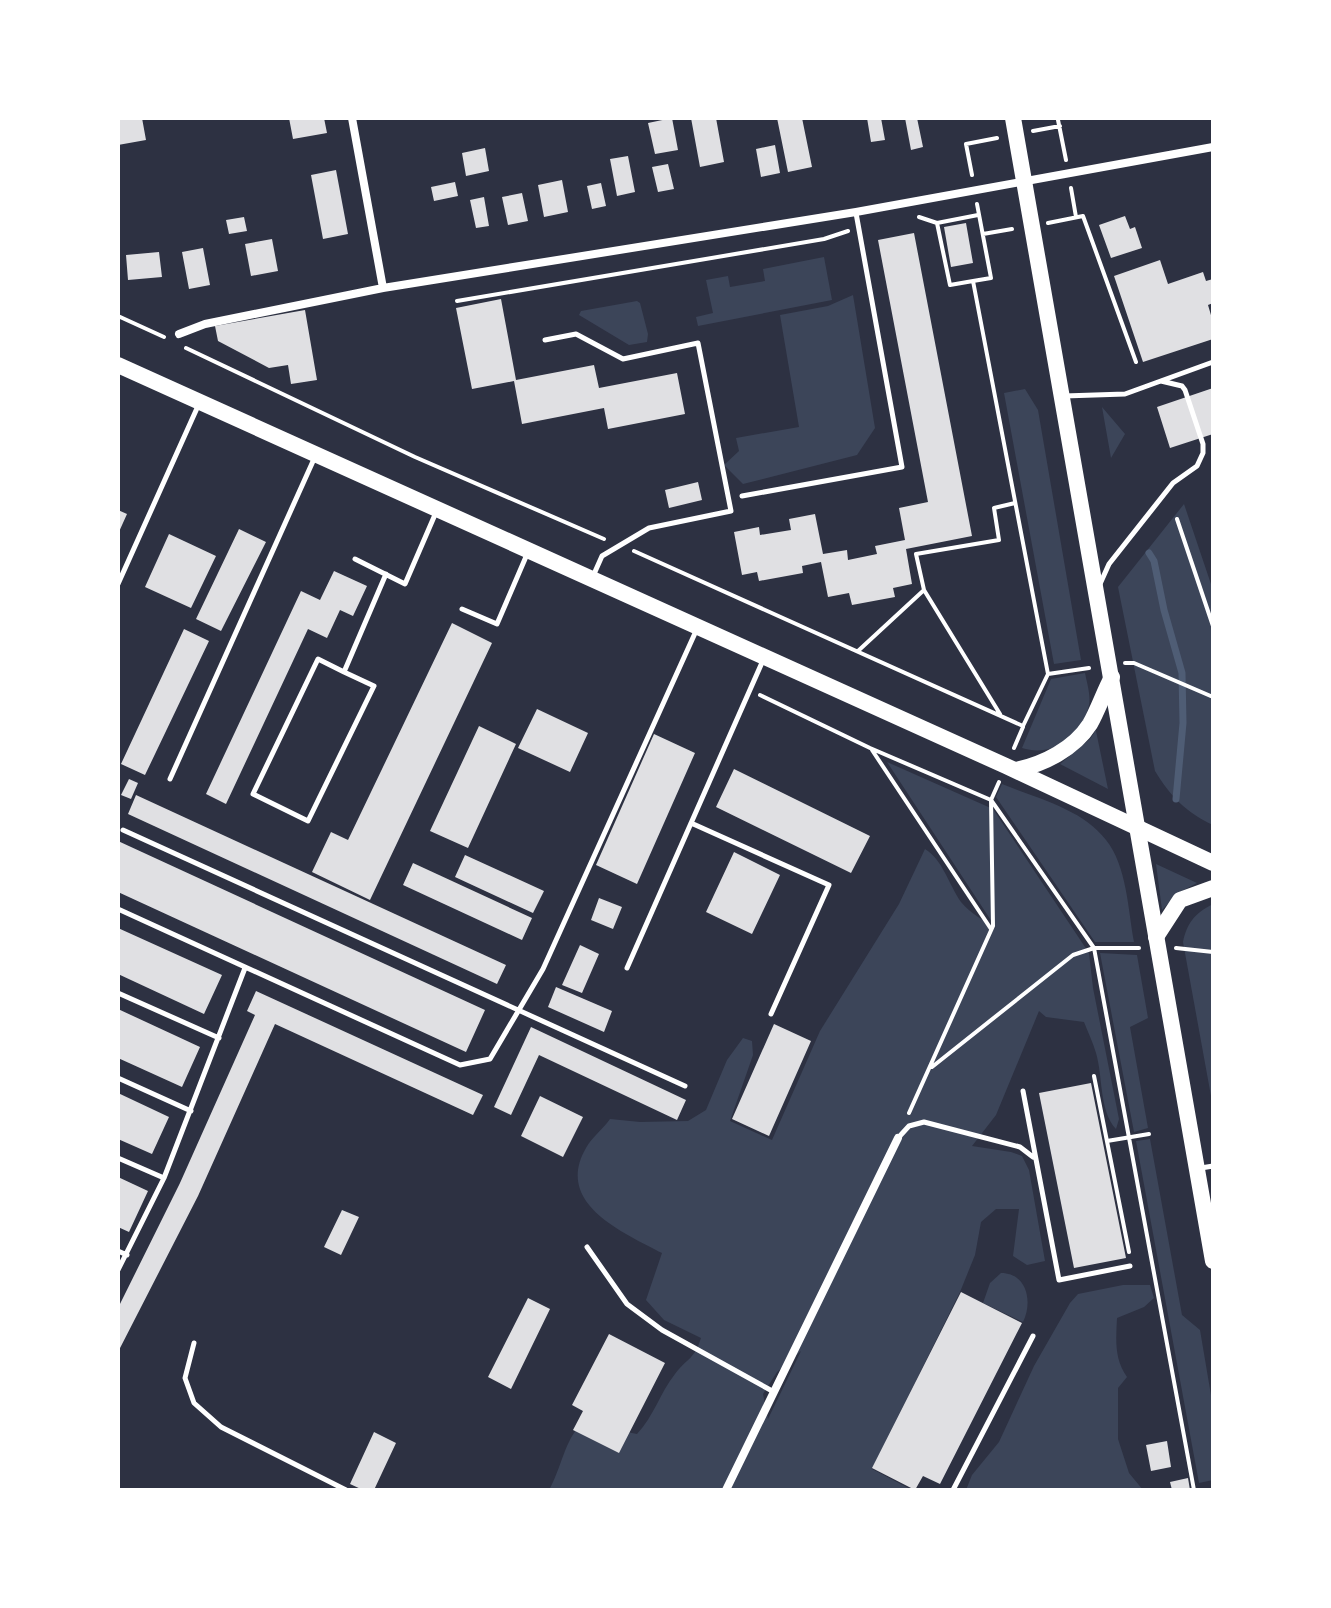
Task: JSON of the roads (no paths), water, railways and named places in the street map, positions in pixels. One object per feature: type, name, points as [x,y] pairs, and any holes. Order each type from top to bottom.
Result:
[{"type":"main road","points":[[1013,118],[1157,942],[1205,1167],[1213,1261]]},
{"type":"main road","points":[[118,365],[1016,770],[1213,863]]},
{"type":"main road","points":[[1016,770],[1054,756],[1080,736],[1091,722],[1112,677]]},
{"type":"main road","points":[[1157,942],[1180,900],[1213,888]]},
{"type":"street","points":[[352,118],[383,288]]},
{"type":"street","points":[[179,334],[205,324],[383,288],[856,212],[1213,147]]},
{"type":"street","points":[[726,1490],[898,1138]]},
{"type":"lane","points":[[742,496],[902,467],[856,212]]},
{"type":"lane","points":[[545,340],[576,334],[623,359],[698,343],[731,511],[649,528],[602,556],[591,579]]},
{"type":"lane","points":[[1063,396],[1125,394],[1213,362]]},
{"type":"lane","points":[[1099,601],[1101,579],[1109,564],[1173,483],[1197,466],[1203,453],[1203,444],[1185,390],[1182,386],[1161,381]]},
{"type":"lane","points":[[118,584],[200,402]]},
{"type":"lane","points":[[170,779],[316,454]]},
{"type":"lane","points":[[355,559],[405,584],[438,509]]},
{"type":"lane","points":[[462,609],[497,624],[529,551]]},
{"type":"lane","points":[[344,672],[386,574]]},
{"type":"lane","points":[[118,909],[460,1065],[490,1059],[543,969],[698,627]]},
{"type":"lane","points":[[627,968],[765,657]]},
{"type":"lane","points":[[318,659],[344,672],[374,686],[308,821],[253,794],[318,659]]},
{"type":"lane","points":[[691,823],[829,885],[771,1014]]},
{"type":"lane","points":[[123,830],[685,1086]]},
{"type":"lane","points":[[118,1270],[164,1178],[245,968]]},
{"type":"lane","points":[[118,993],[219,1038]]},
{"type":"lane","points":[[118,1078],[191,1111]]},
{"type":"lane","points":[[1023,1091],[1059,1280],[1130,1266]]},
{"type":"lane","points":[[898,1138],[909,1126],[924,1122],[939,1124],[1020,1147],[1032,1154],[1037,1168]]},
{"type":"lane","points":[[118,1158],[164,1178]]},
{"type":"lane","points":[[587,1247],[627,1304],[662,1330],[774,1392]]},
{"type":"lane","points":[[118,1251],[127,1255]]},
{"type":"lane","points":[[953,1490],[1033,1336]]},
{"type":"lane","points":[[194,1343],[185,1378],[194,1403],[221,1427],[346,1490]]},
{"type":"waterway","points":[[1149,553],[1154,561],[1182,673],[1183,723],[1176,799]]}]
